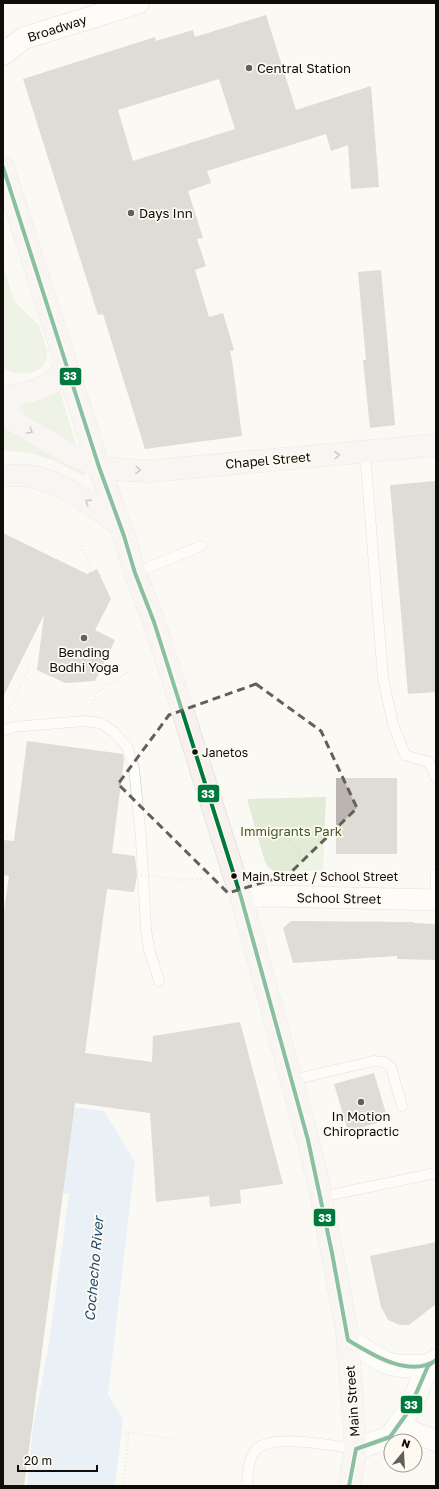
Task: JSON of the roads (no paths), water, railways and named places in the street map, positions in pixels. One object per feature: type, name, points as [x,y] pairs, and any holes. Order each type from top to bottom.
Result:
[{"type":"main road","name":"Broadway","points":[[3,54],[24,38],[138,3]]},
{"type":"main road","name":"Main Street","points":[[3,167],[99,467],[124,536],[135,573],[154,622],[178,696],[241,897],[308,1140],[321,1197],[348,1340],[356,1449],[349,1486]]},
{"type":"main road","points":[[3,398],[30,392],[51,384],[67,366]]},
{"type":"main road","name":"Chapel Street","points":[[3,404],[15,422],[66,452],[99,467],[126,470],[151,471],[436,445]]},
{"type":"main road","points":[[3,476],[27,475],[50,482],[88,502],[120,525]]},
{"type":"main road","points":[[348,1340],[386,1363],[401,1366],[432,1363]]},
{"type":"main road","points":[[356,1449],[390,1437],[408,1412],[432,1363]]},
{"type":"street","name":"School Street","points":[[241,897],[280,896],[435,900]]},
{"type":"street","points":[[398,1426],[436,1441]]},
{"type":"lane","points":[[364,452],[383,678],[393,724],[405,755],[429,762],[436,778]]},
{"type":"lane","points":[[135,573],[201,546]]},
{"type":"lane","points":[[3,723],[8,729],[84,721],[100,723],[114,732],[127,746],[134,768],[146,902],[146,928],[149,949],[159,981]]},
{"type":"lane","points":[[435,900],[436,874]]},
{"type":"lane","points":[[292,1080],[374,1061],[384,1062],[391,1066],[402,1106]]},
{"type":"lane","points":[[321,1197],[436,1173]]},
{"type":"lane","points":[[246,1486],[249,1464],[257,1449],[270,1443],[294,1442],[356,1449]]},
{"type":"water","name":"Cochecho River","points":[[3,1097],[104,1111],[135,1162],[108,1395],[123,1419],[115,1486],[27,1486],[33,1426],[49,1343],[69,1194],[3,1184]]},
{"type":"place","name":"Central Station","points":[[249,68]]},
{"type":"place","name":"Days Inn","points":[[131,213]]},
{"type":"place","name":"Bending Bodhi Yoga","points":[[84,638]]},
{"type":"place","name":"Janetos","points":[[195,752]]},
{"type":"place","name":"Main Street / School Street","points":[[234,876]]},
{"type":"place","name":"In Motion Chiropractic","points":[[361,1102]]},
{"type":"park label","name":"Immigrants Park","points":[[291,831]]}]
